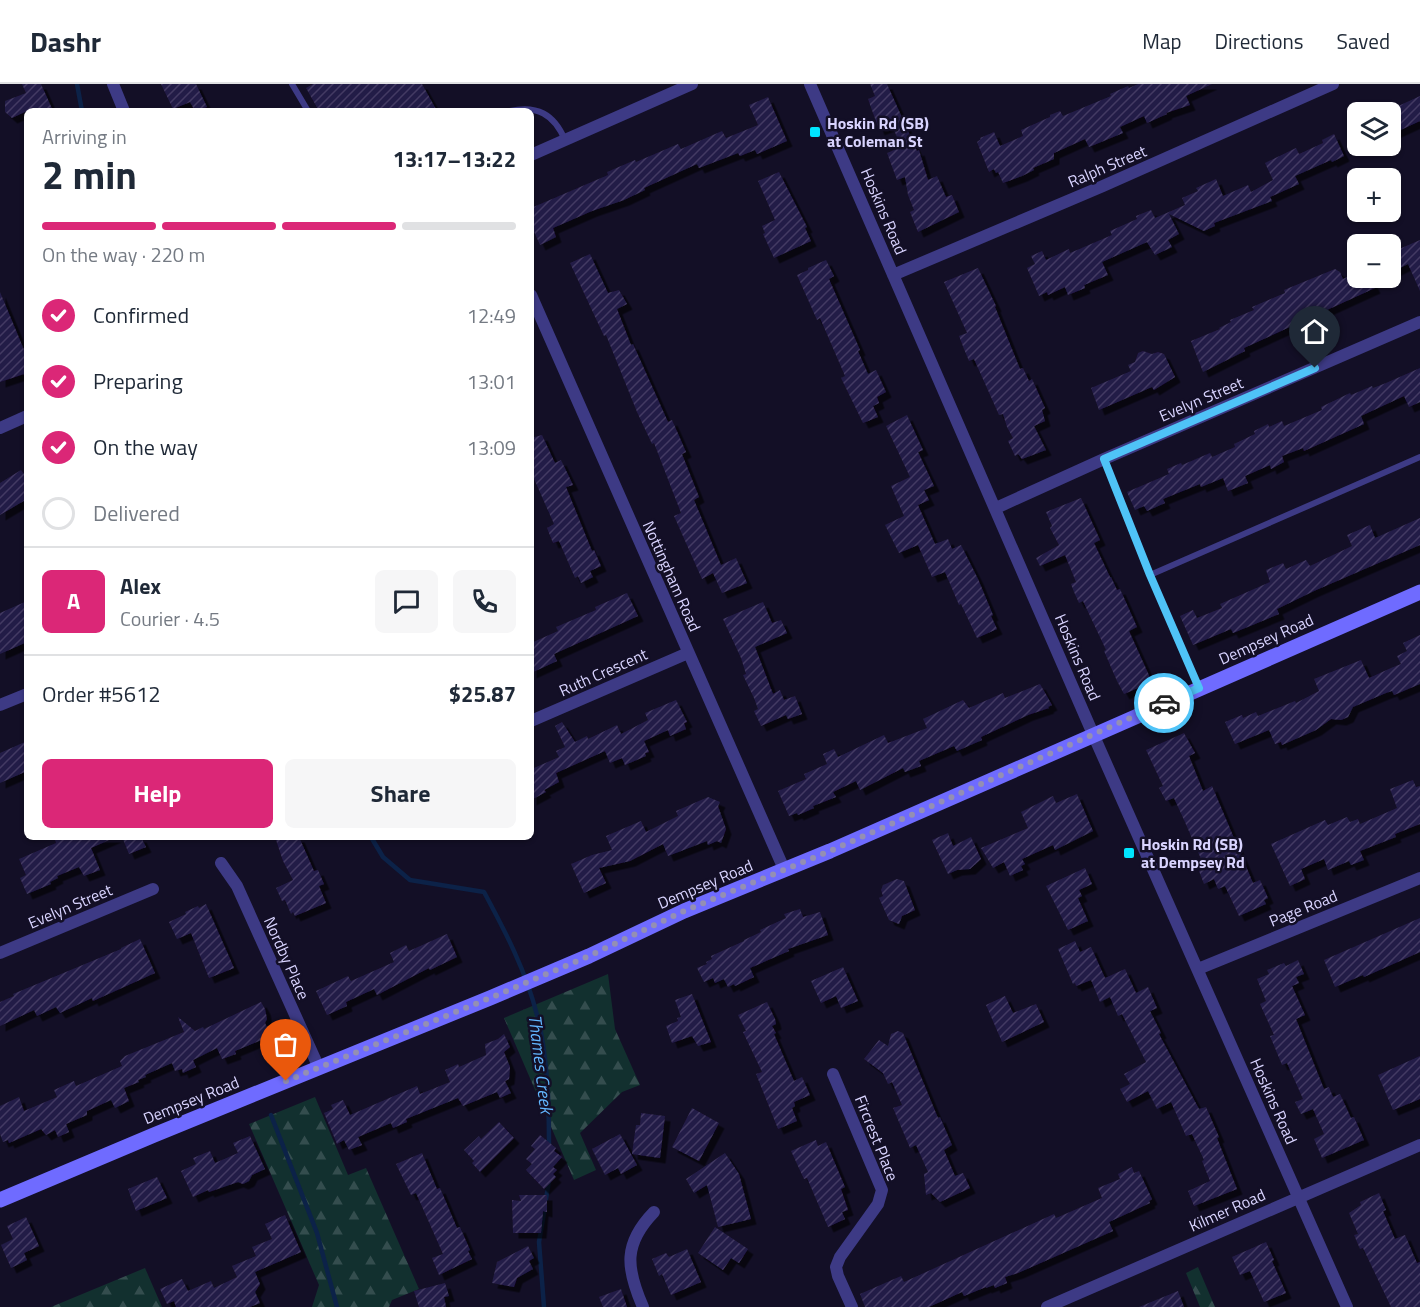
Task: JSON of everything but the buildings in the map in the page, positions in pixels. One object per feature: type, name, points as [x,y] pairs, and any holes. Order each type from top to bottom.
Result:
[{"type":"street","points":[[113,84],[123,108]]},
{"type":"street","points":[[534,154],[692,84]]},
{"type":"street","name":"Hoskins Road","points":[[810,84],[1093,734],[1347,1307]]},
{"type":"street","name":"Ralph Street","points":[[893,275],[1103,186],[1333,84]]},
{"type":"street","name":"Nottingham Road","points":[[534,302],[784,869]]},
{"type":"street","name":"Evelyn Street","points":[[996,508],[1420,322]]},
{"type":"street","points":[[0,428],[24,417]]},
{"type":"street","name":"Dempsey Road","points":[[0,1200],[558,969],[684,911],[1420,592]]},
{"type":"street","name":"Ruth Crescent","points":[[534,720],[688,653]]},
{"type":"street","points":[[0,705],[24,695]]},
{"type":"street","name":"Nordby Place","points":[[221,863],[237,886],[319,1068]]},
{"type":"street","name":"Page Road","points":[[1198,969],[1420,878]]},
{"type":"street","name":"Evelyn Street","points":[[0,953],[153,889]]},
{"type":"street","name":"Fircrest Place","points":[[833,1074],[882,1190],[878,1204],[840,1257],[836,1267],[852,1307]]},
{"type":"street","name":"Kilmer Road","points":[[1047,1307],[1420,1145]]},
{"type":"street","points":[[643,1307],[634,1286],[630,1256],[634,1238],[640,1226],[654,1212]]},
{"type":"lane","points":[[292,84],[306,108]]},
{"type":"lane","points":[[534,111],[545,114],[560,129],[565,140]]},
{"type":"lane","points":[[1150,575],[1420,457]]},
{"type":"lane","points":[[1104,459],[1150,575],[1199,688]]},
{"type":"green space","points":[[608,974],[615,1029],[640,1085],[622,1092],[580,1133],[596,1170],[574,1180],[504,1018]]},
{"type":"green space","points":[[315,1097],[348,1175],[366,1168],[419,1289],[392,1300],[389,1307],[312,1307],[319,1285],[249,1124]]},
{"type":"green space","points":[[1198,1267],[1215,1307],[1200,1307],[1186,1273]]},
{"type":"green space","points":[[145,1268],[162,1307],[51,1307]]},
{"type":"waterway","name":"Thames Creek","points":[[77,84],[81,108]]},
{"type":"waterway","name":"Thames Creek","points":[[373,840],[383,857],[410,880],[484,892],[521,967],[537,1015],[546,1064],[549,1148]]},
{"type":"waterway","points":[[271,1115],[317,1233],[337,1307]]},
{"type":"waterway","name":"Thames Creek","points":[[546,1199],[549,1181]]},
{"type":"waterway","name":"Thames Creek","points":[[544,1307],[539,1242],[545,1207]]},
{"type":"way so far","points":[[286,1081],[589,956],[684,911],[830,851],[1164,703]]},
{"type":"place","name":"Hoskin Rd (SB) at Coleman St","points":[[815,132]]},
{"type":"place","name":"Hoskin Rd (SB) at Dempsey Rd","points":[[1129,853]]},
{"type":"route","points":[[1164,703],[1199,688],[1150,575],[1104,459],[1315,368]]}]
